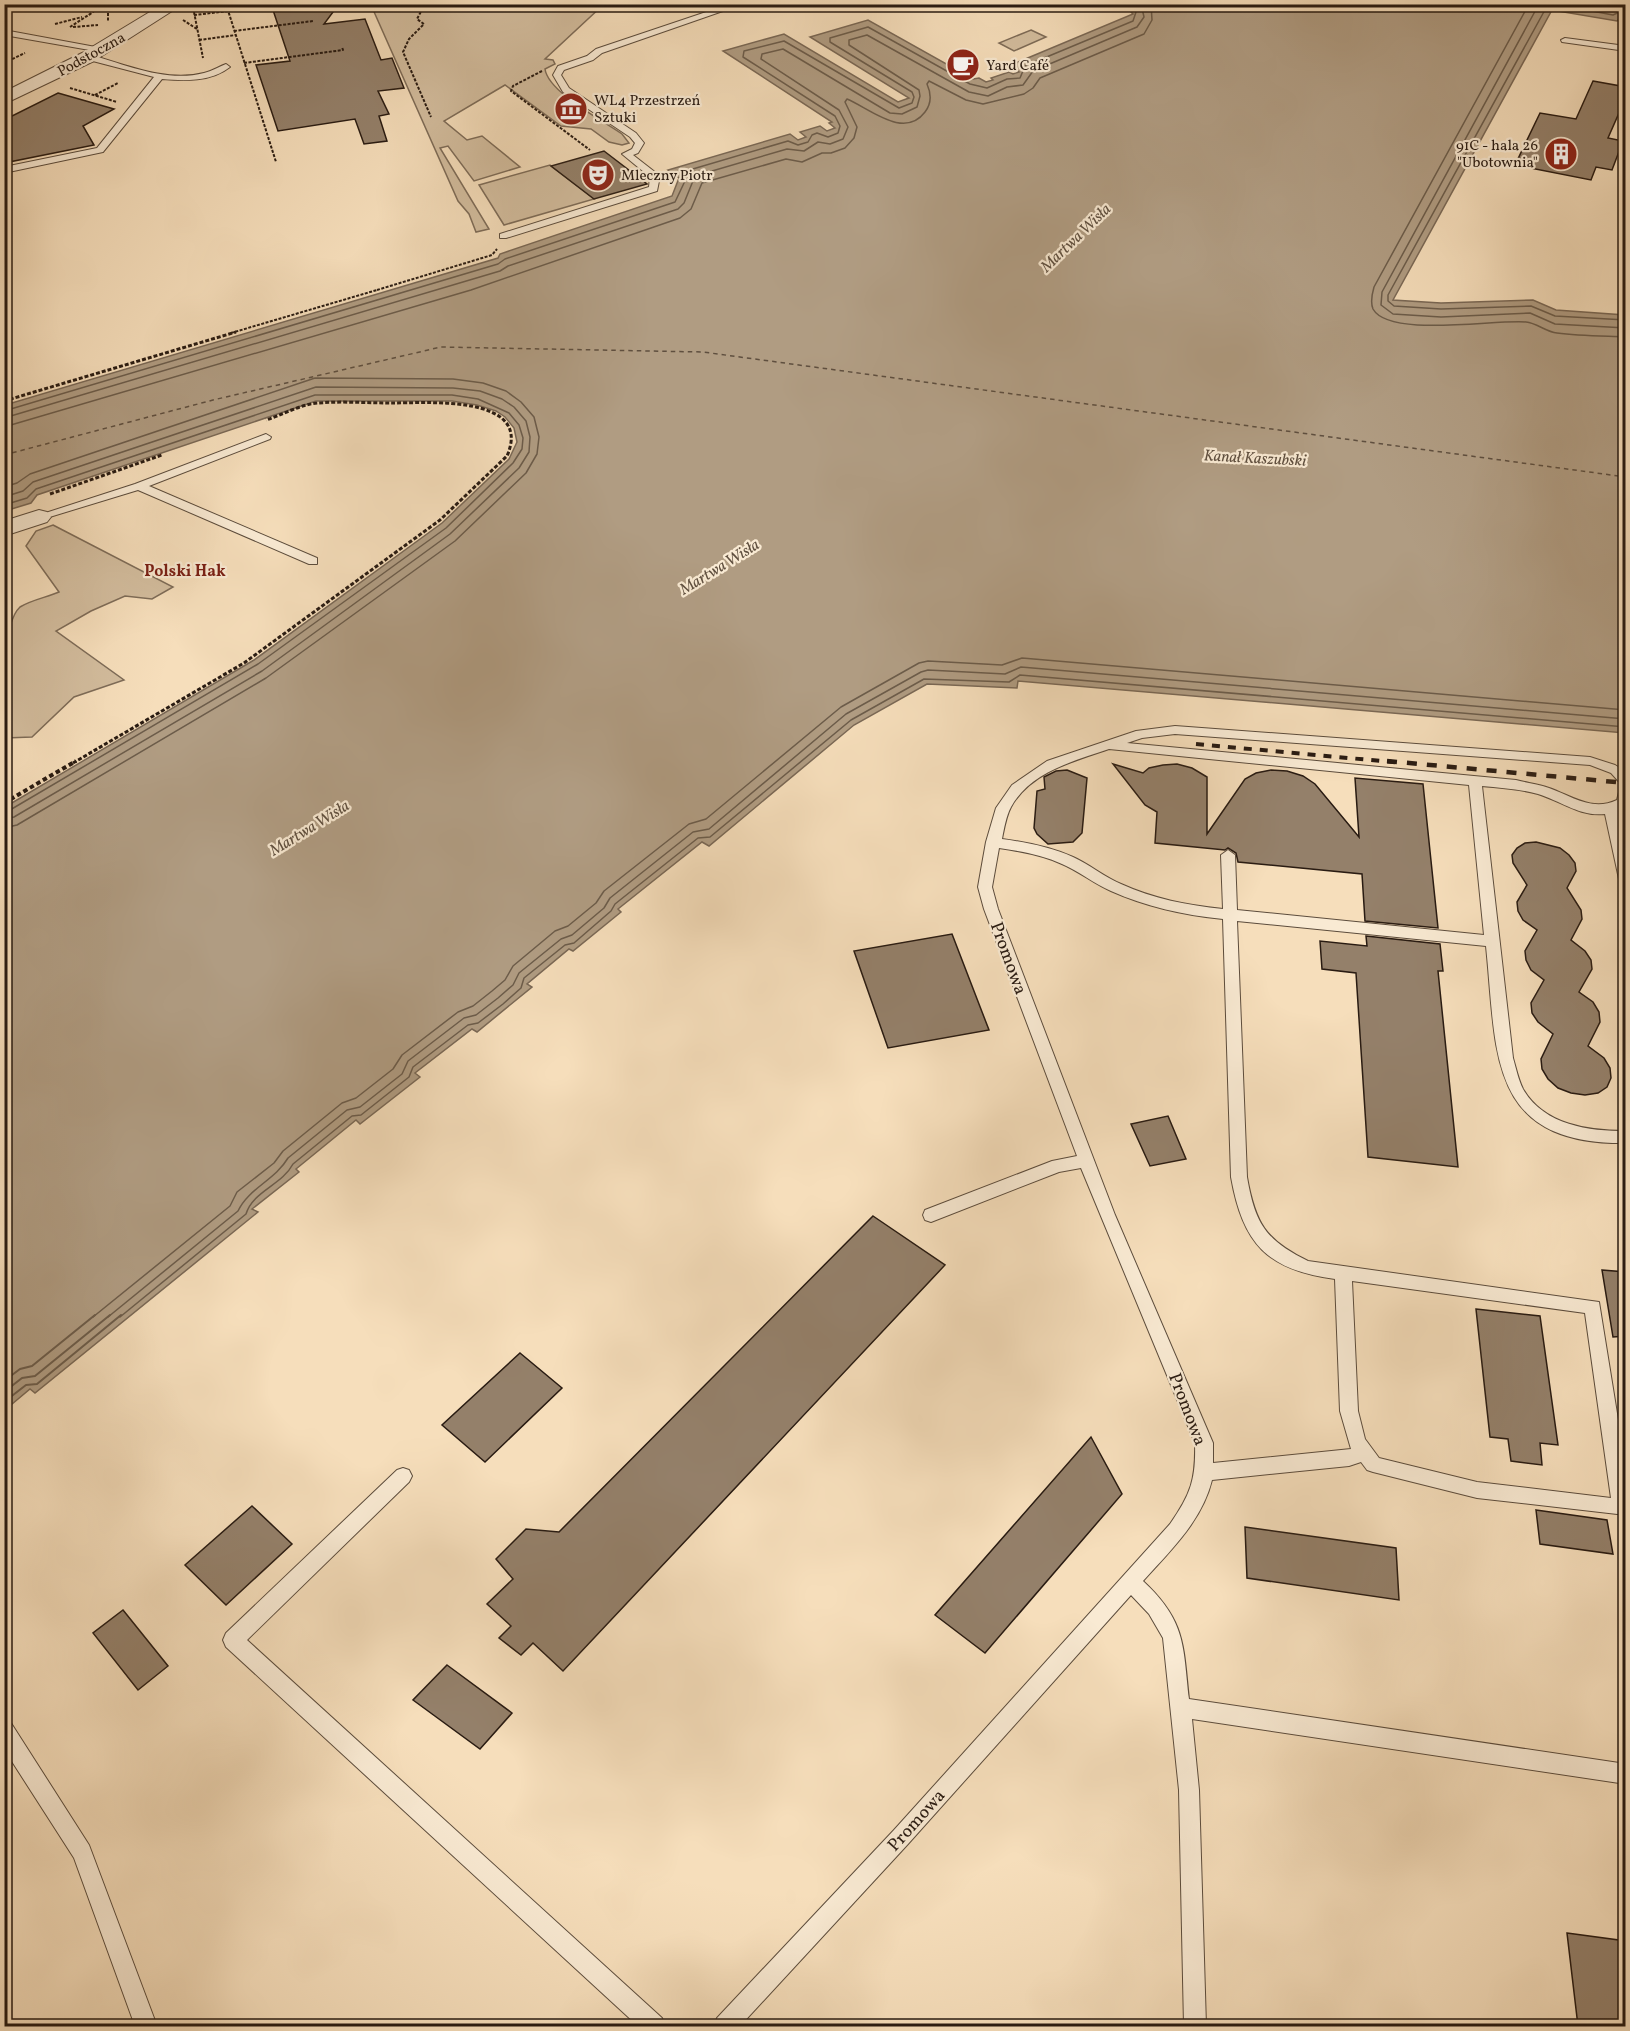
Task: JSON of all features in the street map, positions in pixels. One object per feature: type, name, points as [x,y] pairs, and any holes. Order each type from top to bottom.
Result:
[{"type":"street","name":"Podstoczna","points":[[4,99],[94,53],[175,4]]},
{"type":"street","points":[[4,529],[39,517]]},
{"type":"lane","points":[[503,236],[654,189],[655,176],[627,154],[635,151],[640,143],[633,135],[566,90],[557,75],[561,68],[590,58],[608,47],[739,4]]},
{"type":"lane","points":[[4,32],[94,53],[160,75],[180,77],[206,75],[226,67]]},
{"type":"lane","points":[[1565,40],[1626,49]]},
{"type":"lane","points":[[4,170],[100,150],[160,75]]},
{"type":"lane","points":[[39,517],[139,486],[266,437]]},
{"type":"lane","points":[[139,486],[313,561]]},
{"type":"lane","points":[[1108,747],[1141,734],[1174,730],[1204,731],[1590,762],[1611,767],[1623,776],[1626,784],[1620,805],[1626,879]]},
{"type":"lane","points":[[1108,747],[1153,749],[1516,785],[1545,792],[1593,810],[1620,805]]},
{"type":"lane","name":"Promowa","points":[[725,2026],[909,1828],[1177,1530],[1196,1504],[1202,1490],[1206,1472],[1204,1443],[1086,1161],[991,909],[985,887],[993,842],[1003,808],[1017,788],[1052,764],[1108,747]]},
{"type":"lane","points":[[1475,781],[1505,1058],[1518,1094],[1541,1118],[1575,1133],[1626,1137]]},
{"type":"lane","points":[[993,842],[1023,847],[1067,860],[1114,887],[1156,903],[1184,910],[1493,941]]},
{"type":"lane","points":[[1228,855],[1239,1177],[1244,1209],[1259,1237],[1280,1256],[1306,1268],[1593,1307],[1622,1508],[1478,1490],[1373,1464],[1357,1442],[1349,1411],[1343,1274]]},
{"type":"lane","points":[[931,1215],[1058,1166],[1086,1161]]},
{"type":"lane","points":[[1206,1472],[1349,1458],[1364,1452]]},
{"type":"lane","points":[[403,1476],[233,1640],[654,2026]]},
{"type":"lane","points":[[1130,1582],[1151,1600],[1165,1617],[1173,1638],[1189,1790],[1195,2026]]},
{"type":"lane","points":[[1181,1708],[1626,1774]]},
{"type":"lane","points":[[4,1730],[82,1852],[146,2026]]},
{"type":"path","points":[[50,24],[80,18],[97,10],[103,4]]},
{"type":"path","points":[[226,4],[276,162]]},
{"type":"path","points":[[425,4],[417,16],[417,19],[424,24],[409,39],[403,52],[431,117]]},
{"type":"path","points":[[1085,4],[1138,8]]},
{"type":"path","points":[[193,10],[206,75]]},
{"type":"path","points":[[194,15],[229,11]]},
{"type":"path","points":[[234,31],[313,21]]},
{"type":"path","points":[[70,27],[101,25]]},
{"type":"path","points":[[200,40],[236,35]]},
{"type":"path","points":[[244,63],[343,50],[342,46]]},
{"type":"path","points":[[561,68],[542,71],[511,88],[511,92],[590,150]]},
{"type":"path","points":[[94,95],[124,79]]},
{"type":"path","points":[[60,86],[123,102]]},
{"type":"path","points":[[4,401],[492,255]]},
{"type":"path","points":[[4,803],[244,663],[440,520],[507,456],[513,442],[509,426],[502,418],[489,411],[468,405],[316,403],[303,407]]},
{"type":"shaded area","points":[[371,5],[603,5],[545,59],[553,60],[555,64],[545,69],[548,78],[565,96],[622,134],[629,143],[622,145],[609,142],[591,129],[561,126],[505,85],[444,121],[467,140],[482,136],[520,167],[474,181],[448,146],[440,148],[489,229],[476,232],[469,214],[458,201]]},
{"type":"shaded area","points":[[1031,30],[1046,37],[1014,51],[999,43]]},
{"type":"shaded area","points":[[550,165],[594,199],[504,225],[479,185]]},
{"type":"shaded area","points":[[53,525],[173,587],[152,599],[125,596],[91,611],[56,631],[124,680],[74,697],[32,737],[5,738],[6,649],[14,617],[20,607],[59,592],[26,546],[36,531]]},
{"type":"water","points":[[1042,5],[1625,5],[1625,13],[1617,21],[1552,10],[1393,300],[1441,303],[1533,300],[1556,310],[1625,315],[1625,733],[1018,681],[1017,688],[927,684],[854,725],[709,846],[702,842],[618,909],[621,912],[573,951],[569,949],[527,984],[532,987],[477,1032],[472,1029],[415,1073],[420,1077],[360,1124],[356,1120],[296,1169],[299,1172],[252,1209],[258,1212],[35,1393],[30,1389],[5,1410],[5,807],[254,660],[442,523],[509,459],[517,442],[514,428],[505,417],[496,411],[477,405],[452,401],[316,401],[37,495],[31,503],[5,511],[5,405],[498,258],[500,254],[672,196],[679,178],[668,170],[790,134],[798,140],[806,137],[800,132],[820,126],[827,131],[835,128],[829,123],[832,122],[723,51],[784,34],[898,102],[909,98],[810,37],[868,20],[973,79],[979,78],[986,82],[1009,72],[1013,74],[1019,72],[1011,65],[1133,14],[1130,11]]},
{"type":"building","points":[[271,4],[339,4],[324,24],[365,19],[381,60],[392,58],[404,88],[378,91],[389,114],[379,116],[387,141],[364,144],[355,119],[278,131],[256,65],[290,61]]},
{"type":"building","name":"91C - hala 26 \"Ubotownia\"","points":[[1593,81],[1626,87],[1626,97],[1608,138],[1623,141],[1612,170],[1596,167],[1591,180],[1515,165],[1540,113],[1576,119]]},
{"type":"building","points":[[58,93],[114,109],[83,126],[94,145],[4,163],[4,120]]},
{"type":"building","name":"Mleczny Piotr","points":[[604,151],[647,184],[594,199],[551,166]]},
{"type":"building","points":[[1113,764],[1143,773],[1149,768],[1177,764],[1192,768],[1207,777],[1207,834],[1245,779],[1256,773],[1271,770],[1287,771],[1303,776],[1315,784],[1359,837],[1355,778],[1423,784],[1438,928],[1365,921],[1362,874],[1238,862],[1236,853],[1228,848],[1225,850],[1155,843],[1157,812],[1145,805]]},
{"type":"building","points":[[1067,770],[1087,778],[1082,833],[1073,842],[1048,844],[1034,828],[1037,791],[1045,789],[1044,777],[1056,771]]},
{"type":"building","points":[[1536,842],[1560,848],[1575,863],[1576,871],[1567,888],[1581,910],[1582,919],[1571,940],[1585,951],[1591,960],[1592,969],[1579,992],[1593,1002],[1599,1012],[1600,1022],[1588,1046],[1604,1058],[1610,1068],[1611,1078],[1607,1087],[1598,1093],[1585,1095],[1558,1088],[1548,1079],[1542,1069],[1541,1059],[1553,1034],[1538,1022],[1532,1013],[1531,1003],[1544,980],[1531,970],[1526,960],[1525,951],[1537,930],[1523,920],[1518,911],[1517,902],[1527,885],[1513,863],[1512,855],[1525,843]]},
{"type":"building","points":[[952,934],[989,1030],[888,1048],[854,951]]},
{"type":"building","points":[[1366,936],[1440,944],[1443,971],[1438,971],[1458,1167],[1368,1157],[1356,973],[1322,969],[1320,941],[1367,946]]},
{"type":"building","points":[[1168,1116],[1186,1159],[1150,1166],[1131,1124]]},
{"type":"building","points":[[873,1216],[945,1265],[563,1671],[533,1643],[521,1655],[499,1638],[511,1626],[487,1604],[513,1579],[496,1559],[526,1529],[559,1532]]},
{"type":"building","points":[[1602,1270],[1626,1272],[1626,1336],[1613,1337]]},
{"type":"building","points":[[1476,1309],[1540,1316],[1558,1445],[1540,1443],[1542,1465],[1511,1461],[1508,1439],[1490,1437]]},
{"type":"building","points":[[520,1353],[562,1388],[485,1462],[442,1425]]},
{"type":"building","points":[[1091,1437],[1122,1494],[985,1653],[935,1615]]},
{"type":"building","points":[[252,1506],[292,1544],[226,1605],[185,1565]]},
{"type":"building","points":[[1536,1510],[1607,1520],[1613,1554],[1540,1544]]},
{"type":"building","points":[[1245,1527],[1396,1548],[1399,1600],[1247,1578]]},
{"type":"building","points":[[123,1610],[168,1666],[138,1690],[93,1633]]},
{"type":"building","points":[[447,1665],[512,1713],[480,1749],[413,1700]]},
{"type":"building","points":[[1567,1933],[1626,1941],[1626,2026],[1578,2026]]},
{"type":"ferry route","points":[[4,455],[213,400],[441,347],[703,352],[1626,477]]},
{"type":"railway","points":[[1196,744],[1403,763]]},
{"type":"railway","points":[[1387,761],[1626,783]]},
{"type":"place","name":"Yard Café","points":[[963,65]]},
{"type":"place","name":"WL4 Przestrzeń Sztuki","points":[[571,109]]},
{"type":"place","name":"91C - hala 26 \"Ubotownia\"","points":[[1561,154]]},
{"type":"place","name":"Mleczny Piotr","points":[[598,175]]},
{"type":"district","name":"Polski Hak","points":[[185,570]]},
{"type":"water label","name":"Martwa Wisła","points":[[1075,237]]},
{"type":"water label","name":"Kanał Kaszubski","points":[[1255,457]]},
{"type":"water label","name":"Martwa Wisła","points":[[719,566]]},
{"type":"water label","name":"Martwa Wisła","points":[[309,827]]}]
